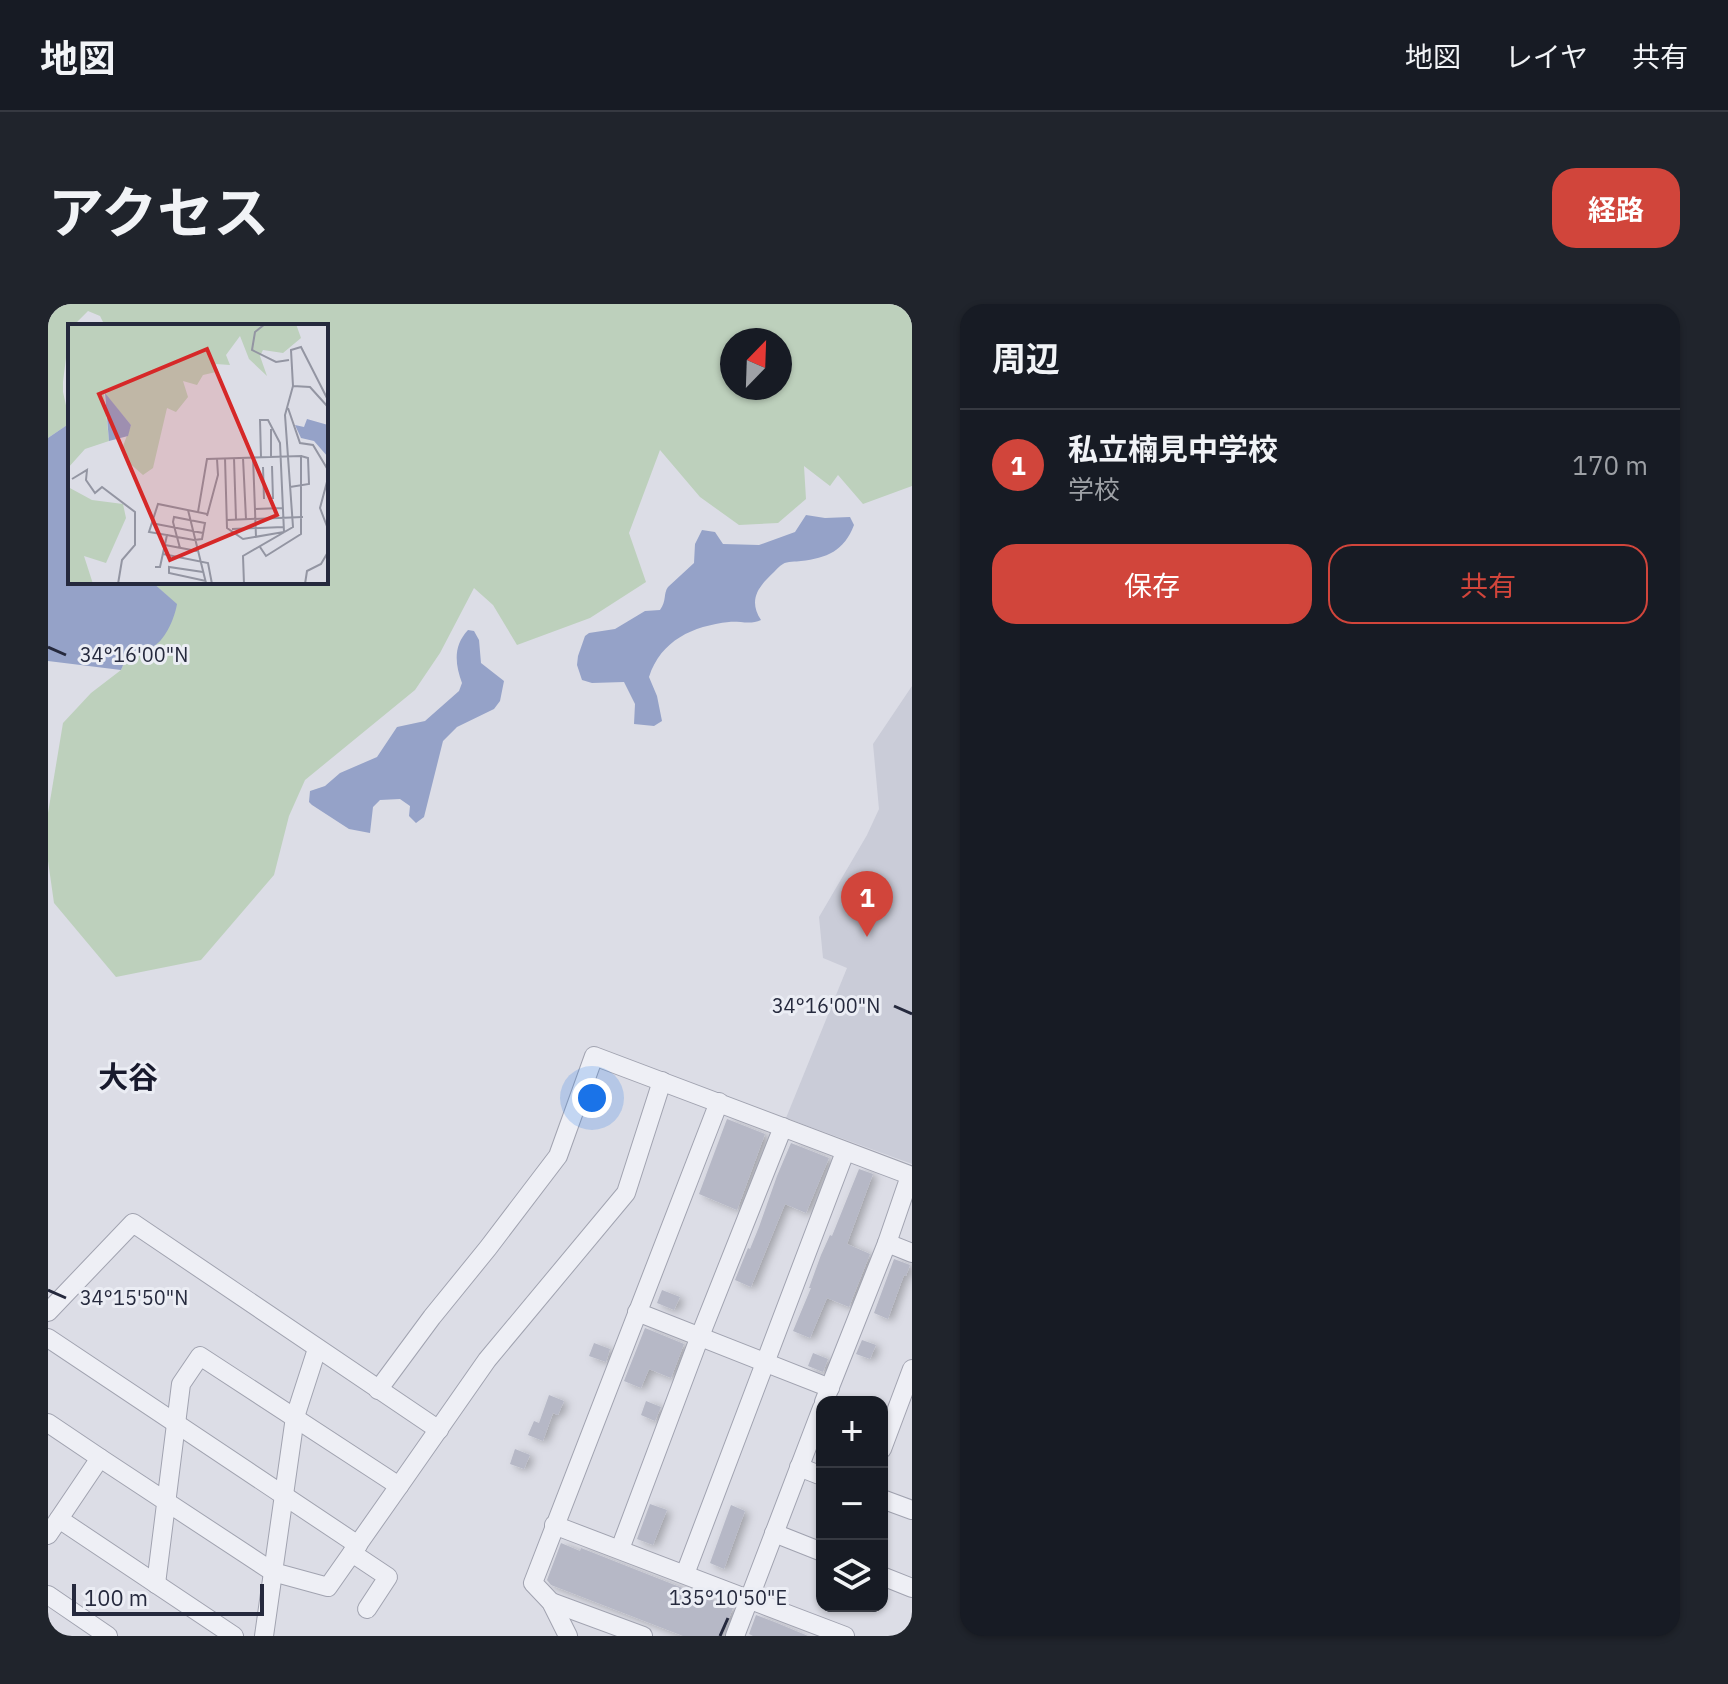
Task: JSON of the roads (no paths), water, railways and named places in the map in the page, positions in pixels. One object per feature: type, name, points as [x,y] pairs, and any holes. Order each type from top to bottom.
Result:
[{"type":"street","points":[[378,1390],[558,1156],[594,1056],[911,1176],[827,1395],[765,1363],[637,1312]]},
{"type":"street","points":[[48,1423],[273,1572],[328,1587],[487,1360],[626,1193],[662,1081]]},
{"type":"street","points":[[568,1636],[551,1602],[533,1583],[719,1102]]},
{"type":"street","points":[[620,1549],[783,1127]]},
{"type":"street","points":[[685,1574],[845,1152]]},
{"type":"street","points":[[48,1312],[133,1223],[439,1430]]},
{"type":"street","points":[[887,1243],[912,1253]]},
{"type":"street","points":[[48,1338],[284,1496],[388,1577],[367,1609]]},
{"type":"street","points":[[264,1636],[295,1417],[317,1349]]},
{"type":"street","points":[[156,1584],[181,1384],[200,1356],[399,1486]]},
{"type":"street","points":[[888,1433],[912,1369]]},
{"type":"street","points":[[735,1636],[816,1423]]},
{"type":"street","points":[[100,1458],[53,1527],[156,1584],[234,1636]]},
{"type":"street","points":[[799,1467],[816,1474]]},
{"type":"street","points":[[888,1501],[912,1510]]},
{"type":"street","points":[[554,1525],[845,1636]]},
{"type":"street","points":[[774,1533],[816,1550]]},
{"type":"street","points":[[888,1578],[912,1588]]},
{"type":"street","points":[[48,1595],[108,1636]]},
{"type":"street","points":[[551,1602],[643,1636]]},
{"type":"water","points":[[68,424],[68,584],[154,584],[177,604],[172,621],[158,643],[127,656],[121,670],[48,661],[48,438]]},
{"type":"water","points":[[806,515],[850,517],[854,525],[834,552],[819,558],[785,563],[768,578],[755,600],[761,620],[703,627],[670,644],[654,664],[649,677],[662,721],[654,726],[634,724],[635,704],[624,682],[592,683],[582,680],[577,665],[585,636],[615,629],[645,611],[660,610],[668,587],[694,563],[695,544],[702,530],[715,532],[723,544],[759,545],[795,532]]},
{"type":"water","points":[[468,630],[474,631],[479,640],[481,663],[504,681],[500,701],[494,709],[457,727],[443,741],[424,817],[416,823],[409,816],[410,806],[400,799],[380,800],[373,807],[370,833],[349,829],[312,805],[309,802],[310,791],[325,786],[340,773],[377,757],[397,727],[425,721],[459,691],[462,683],[457,662],[458,649]]},
{"type":"place","name":"私立楠見中学校","points":[[867,937]]},
{"type":"district","name":"大谷","points":[[128,1076]]}]
